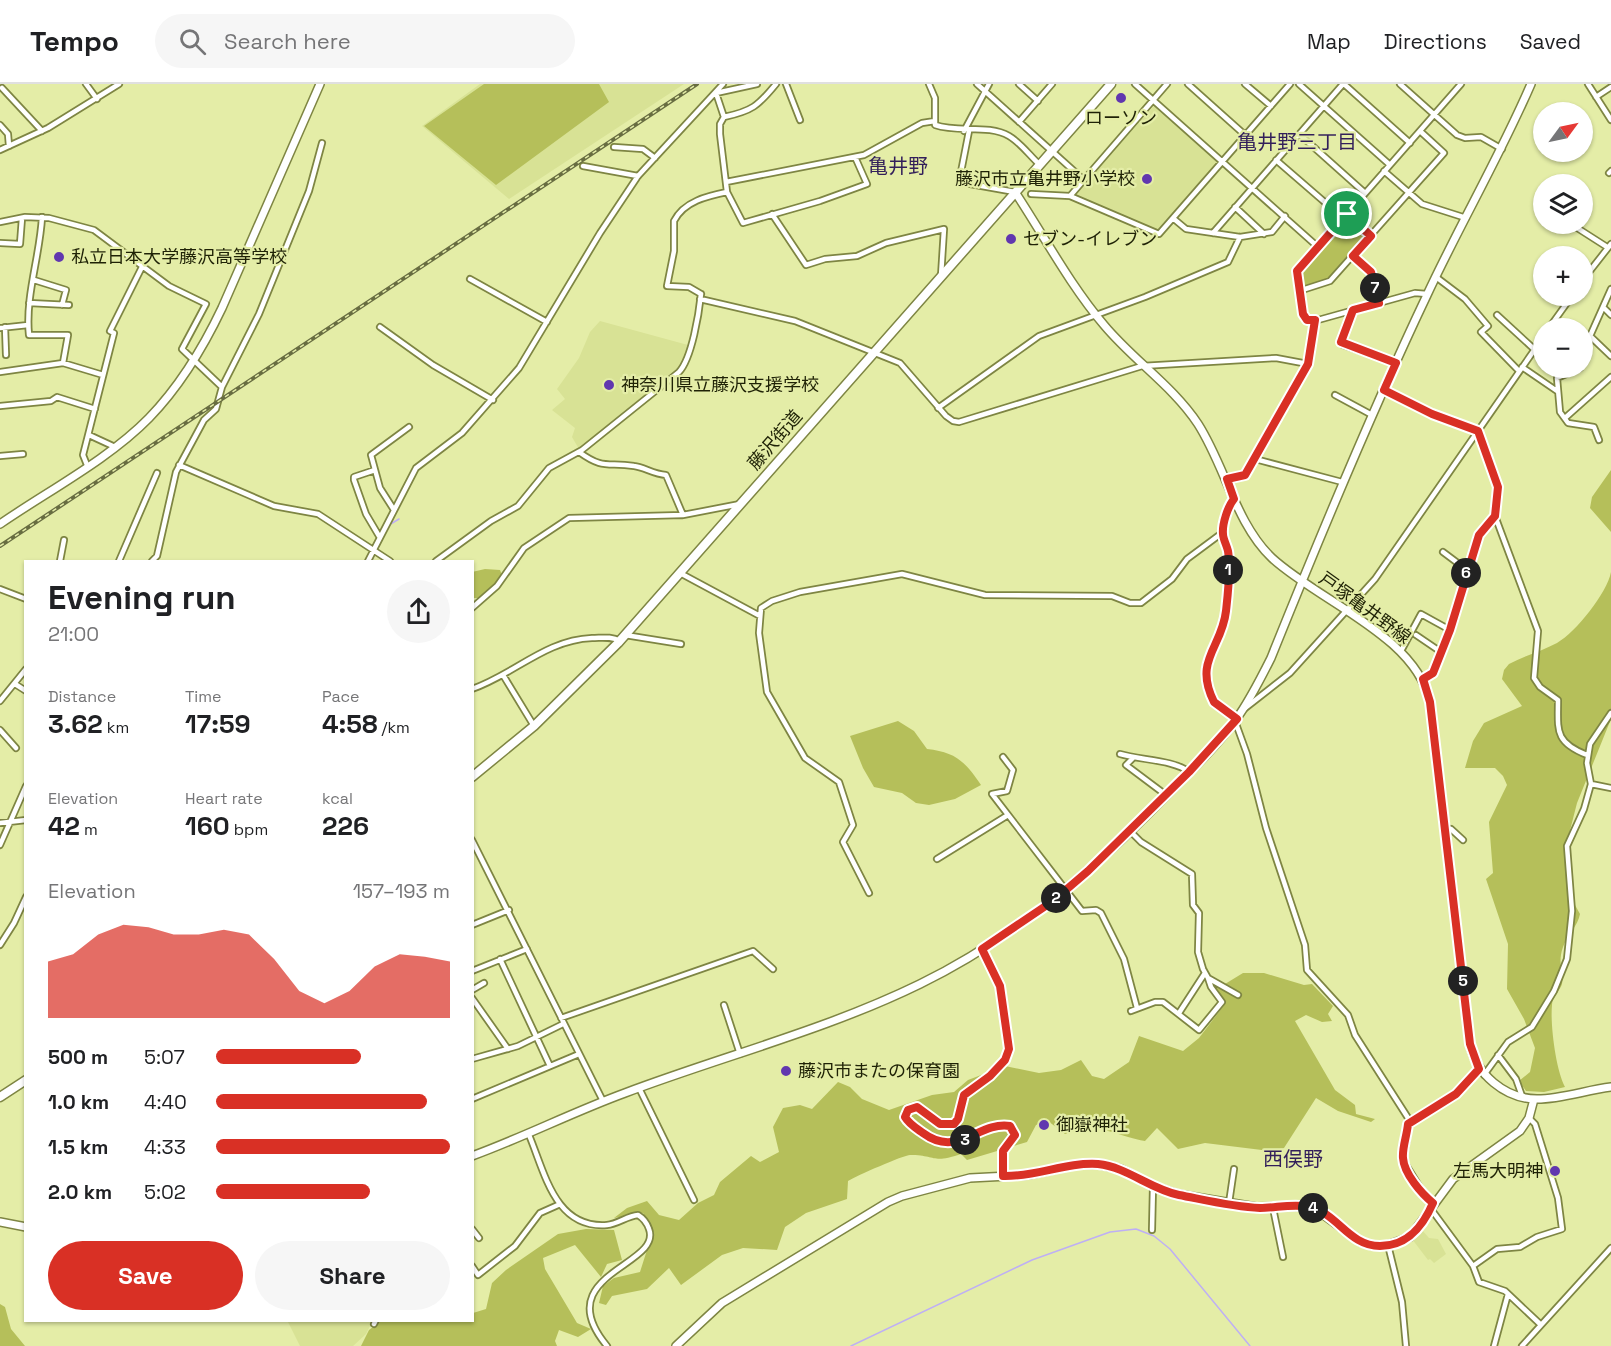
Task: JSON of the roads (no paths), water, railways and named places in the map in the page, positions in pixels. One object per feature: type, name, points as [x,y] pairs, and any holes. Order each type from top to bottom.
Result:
[{"type":"highway","name":"藤沢街道","points":[[474,775],[534,726],[622,638],[1111,84]]},
{"type":"highway","points":[[0,1097],[24,1081]]},
{"type":"street","points":[[86,84],[97,99]]},
{"type":"street","points":[[0,150],[42,131],[119,84]]},
{"type":"street","points":[[0,524],[115,447],[150,417],[195,360],[222,308],[320,84]]},
{"type":"street","points":[[368,560],[416,468],[462,433],[519,368],[607,223],[639,176],[723,84]]},
{"type":"street","points":[[716,93],[757,84]]},
{"type":"street","points":[[724,117],[748,112],[761,103],[776,84]]},
{"type":"street","points":[[786,84],[800,120]]},
{"type":"street","points":[[929,84],[935,98],[935,125],[966,131],[1000,132],[1009,136],[1040,165]]},
{"type":"street","points":[[977,84],[1084,180]]},
{"type":"street","points":[[989,84],[984,90],[982,100],[966,131],[959,182],[1015,192]]},
{"type":"street","points":[[1019,84],[1038,101]]},
{"type":"street","points":[[1018,122],[1052,84]]},
{"type":"street","points":[[1135,84],[1318,247]]},
{"type":"street","points":[[1070,196],[1167,84]]},
{"type":"street","points":[[1188,84],[1245,135]]},
{"type":"street","points":[[1245,84],[1271,106]]},
{"type":"street","points":[[1031,194],[1070,196],[1159,234],[1224,163],[1245,135],[1290,84]]},
{"type":"street","points":[[1299,84],[1390,165]]},
{"type":"street","points":[[1213,233],[1343,84],[1410,143]]},
{"type":"street","points":[[1400,84],[1461,137],[1481,137],[1502,149]]},
{"type":"street","points":[[474,1155],[529,1135],[603,1101],[740,1055],[919,985],[982,949],[1065,891],[1189,772],[1236,720],[1272,658],[1342,482],[1372,415],[1427,294],[1502,149],[1531,84]]},
{"type":"street","points":[[1588,84],[1611,120]]},
{"type":"street","points":[[1427,294],[1415,294],[1315,320],[1307,320],[1303,314],[1297,271],[1410,143],[1457,85]]},
{"type":"street","points":[[2,87],[42,131]]},
{"type":"street","points":[[1596,97],[1611,87]]},
{"type":"street","points":[[716,93],[724,117],[720,124],[720,134],[728,192],[743,223],[820,201],[867,184],[855,157]]},
{"type":"street","points":[[726,182],[855,157],[870,152],[922,123],[935,122]]},
{"type":"street","points":[[0,125],[8,134],[9,146]]},
{"type":"street","points":[[1299,291],[1330,281],[1444,153],[1420,131]]},
{"type":"street","points":[[1299,134],[1365,193]]},
{"type":"street","points":[[153,560],[157,556],[167,503],[179,465],[204,420],[216,409],[222,387],[260,314],[309,191],[322,143]]},
{"type":"street","points":[[614,147],[643,149],[655,158]]},
{"type":"street","points":[[1276,160],[1371,236]]},
{"type":"street","points":[[583,166],[639,176]]},
{"type":"street","points":[[1384,171],[1422,204],[1466,218]]},
{"type":"street","points":[[728,192],[705,197],[688,205],[674,220],[674,251],[667,286],[689,287],[709,301],[788,318],[900,363],[952,421],[959,422],[1142,366],[1276,358],[1308,364]]},
{"type":"street","name":"戸塚亀井野線","points":[[1015,192],[1096,315],[1196,421],[1212,447],[1234,499],[1256,540],[1272,558],[1302,582],[1401,651],[1423,679],[1430,702],[1470,1044],[1481,1072]]},
{"type":"street","points":[[1235,207],[1264,234]]},
{"type":"street","points":[[772,214],[806,265],[825,259],[857,256],[886,243],[944,228],[941,277]]},
{"type":"street","points":[[1174,219],[1186,229],[1240,237],[1272,232],[1285,216]]},
{"type":"street","points":[[0,222],[42,217],[65,220],[94,230],[169,286],[206,304],[182,349],[222,387]]},
{"type":"street","points":[[42,217],[29,303],[29,335],[68,335],[63,363]]},
{"type":"street","points":[[0,243],[20,244],[21,218]]},
{"type":"street","points":[[1589,234],[1609,245],[1593,266]]},
{"type":"street","points":[[938,408],[1039,336],[1228,262],[1240,237]]},
{"type":"street","points":[[1353,256],[1371,272],[1379,303]]},
{"type":"street","points":[[87,465],[83,455],[114,333],[110,331],[142,267]]},
{"type":"street","points":[[1436,276],[1465,299],[1488,326],[1481,332],[1521,369],[1557,391]]},
{"type":"street","points":[[470,279],[547,322]]},
{"type":"street","points":[[34,280],[66,290],[63,305]]},
{"type":"street","points":[[1593,330],[1611,289]]},
{"type":"street","points":[[437,560],[491,521],[518,506],[549,468],[579,452],[683,368],[698,325],[701,296]]},
{"type":"street","points":[[29,303],[69,305]]},
{"type":"street","points":[[1604,308],[1611,315]]},
{"type":"street","points":[[1353,310],[1341,342],[1343,345],[1396,363]]},
{"type":"street","points":[[1497,315],[1533,348]]},
{"type":"street","points":[[1227,479],[1245,475],[1308,364],[1315,320]]},
{"type":"street","points":[[6,355],[2,327],[28,325]]},
{"type":"street","points":[[380,327],[433,365],[493,400]]},
{"type":"street","points":[[1593,339],[1611,356]]},
{"type":"street","points":[[1242,710],[1253,704],[1290,673],[1375,579],[1533,351]]},
{"type":"street","points":[[0,372],[63,363],[103,375]]},
{"type":"street","points":[[1565,418],[1611,377]]},
{"type":"street","points":[[1557,378],[1560,412],[1568,423],[1594,427],[1599,440]]},
{"type":"street","points":[[1384,390],[1432,414],[1478,431]]},
{"type":"street","points":[[1335,395],[1372,415]]},
{"type":"street","points":[[0,406],[51,401],[57,396],[95,408]]},
{"type":"street","points":[[394,510],[380,488],[372,455],[409,426]]},
{"type":"street","points":[[1478,431],[1498,487],[1495,516],[1538,631],[1534,678],[1540,687],[1558,700],[1556,723],[1559,734],[1576,750],[1587,755]]},
{"type":"street","points":[[89,435],[115,447]]},
{"type":"street","points":[[579,452],[599,465],[636,466],[649,473],[666,475],[683,515]]},
{"type":"street","points":[[0,456],[23,454]]},
{"type":"street","points":[[1255,459],[1342,482]]},
{"type":"street","points":[[179,465],[274,506],[318,514],[388,560]]},
{"type":"street","points":[[375,470],[354,477],[354,480],[366,514],[380,536]]},
{"type":"street","points":[[119,560],[157,473]]},
{"type":"street","points":[[1234,499],[1230,504],[1222,533],[1228,553],[1223,632],[1208,656],[1207,670],[1214,702],[1236,720],[1266,828],[1305,945],[1307,970],[1348,1015],[1355,1035],[1410,1121],[1403,1160],[1473,1266],[1479,1282],[1496,1286],[1508,1294],[1540,1324]]},
{"type":"street","points":[[474,606],[497,586],[524,548],[568,518],[683,515],[741,504]]},
{"type":"street","points":[[1423,679],[1433,673],[1442,652],[1479,535],[1495,516]]},
{"type":"street","points":[[869,893],[843,842],[853,825],[843,790],[838,782],[805,758],[767,692],[759,633],[761,608],[765,604],[790,594],[891,574],[908,575],[985,595],[1113,596],[1135,604],[1141,603],[1172,579],[1187,559],[1222,533]]},
{"type":"street","points":[[60,560],[64,540]]},
{"type":"street","points":[[1443,552],[1467,570]]},
{"type":"street","points":[[680,573],[760,616]]},
{"type":"street","points":[[0,589],[24,598]]},
{"type":"street","points":[[1401,651],[1420,614],[1450,630]]},
{"type":"street","points":[[1416,635],[1442,652]]},
{"type":"street","points":[[474,688],[503,675],[555,645],[576,639],[613,637],[681,644]]},
{"type":"street","points":[[0,701],[24,672]]},
{"type":"street","points":[[503,675],[534,726]]},
{"type":"street","points":[[15,684],[24,691]]},
{"type":"street","points":[[0,690],[6,695]]},
{"type":"street","points":[[1410,1121],[1456,1094],[1498,1055],[1508,1042],[1532,1027],[1554,991],[1568,959],[1572,911],[1567,846],[1584,809],[1591,784],[1587,755],[1590,744],[1611,713]]},
{"type":"street","points":[[0,730],[16,748]]},
{"type":"street","points":[[1120,754],[1176,764],[1189,772]]},
{"type":"street","points":[[1003,757],[1013,770],[1006,791],[992,794],[1082,911],[1096,910],[1101,913],[1124,959],[1137,1008]]},
{"type":"street","points":[[1133,758],[1126,765],[1166,795]]},
{"type":"street","points":[[1591,784],[1611,788]]},
{"type":"street","points":[[0,845],[24,790]]},
{"type":"street","points":[[937,859],[1008,815]]},
{"type":"street","points":[[0,823],[24,820]]},
{"type":"street","points":[[1445,828],[1450,829],[1462,840]]},
{"type":"street","points":[[1130,831],[1141,842],[1192,874],[1193,904],[1199,913],[1198,952],[1211,987],[1222,1002],[1198,1030],[1163,1002],[1155,1002],[1131,1011]]},
{"type":"street","points":[[474,844],[603,1101]]},
{"type":"street","points":[[0,945],[24,901]]},
{"type":"street","points":[[474,924],[509,910]]},
{"type":"street","points":[[474,970],[526,949]]},
{"type":"street","points":[[982,949],[1000,986],[1008,1045],[1006,1057],[990,1076],[964,1095],[958,1119],[954,1124],[940,1124],[917,1107],[908,1110],[905,1117],[909,1123],[930,1138],[945,1142],[965,1140],[999,1126],[1010,1126],[1015,1135],[1003,1151],[1003,1176]]},
{"type":"street","points":[[561,1018],[753,951],[773,969]]},
{"type":"street","points":[[500,960],[550,1066]]},
{"type":"street","points":[[1207,975],[1238,995]]},
{"type":"street","points":[[1179,1013],[1207,975]]},
{"type":"street","points":[[474,989],[484,983]]},
{"type":"street","points":[[474,1001],[508,1049]]},
{"type":"street","points":[[724,1005],[740,1055]]},
{"type":"street","points":[[474,1058],[508,1049],[563,1024]]},
{"type":"street","points":[[474,1098],[579,1054]]},
{"type":"street","points":[[1498,1055],[1516,1079],[1522,1096]]},
{"type":"street","points":[[1481,1072],[1504,1089],[1534,1099],[1611,1087]]},
{"type":"street","points":[[639,1088],[694,1200]]},
{"type":"street","points":[[676,1346],[722,1303],[888,1202],[902,1196],[970,1178],[1028,1175],[1074,1165],[1096,1164],[1121,1169],[1153,1186],[1177,1194],[1273,1208],[1296,1206],[1314,1208],[1360,1242],[1388,1245],[1402,1241],[1414,1233],[1453,1179],[1515,1136],[1529,1118],[1534,1099]]},
{"type":"street","points":[[1473,1266],[1497,1249],[1520,1247],[1537,1237],[1562,1229],[1558,1198],[1535,1124],[1529,1118]]},
{"type":"street","points":[[529,1135],[558,1205],[572,1217],[602,1225],[638,1215],[650,1230],[650,1243],[646,1249],[608,1274],[593,1298],[590,1313],[593,1325],[607,1346]]},
{"type":"street","points":[[1229,1203],[1234,1169]]},
{"type":"street","points":[[1152,1230],[1153,1186]]},
{"type":"street","points":[[474,1269],[478,1275],[515,1246],[540,1213],[558,1205]]},
{"type":"street","points":[[1273,1208],[1283,1257]]},
{"type":"street","points":[[0,1222],[24,1227]]},
{"type":"street","points":[[474,1232],[479,1238]]},
{"type":"street","points":[[1388,1245],[1402,1302],[1406,1346]]},
{"type":"street","points":[[1522,1346],[1611,1248]]},
{"type":"street","points":[[1494,1346],[1508,1294]]},
{"type":"waterway","points":[[389,525],[399,519]]},
{"type":"waterway","points":[[372,560],[374,555]]},
{"type":"waterway","points":[[851,1346],[1032,1260],[1110,1232],[1136,1229],[1154,1236],[1170,1249],[1250,1346]]},
{"type":"railway","points":[[0,546],[697,84]]},
{"type":"place","name":"ローソン","points":[[1121,98]]},
{"type":"place","name":"藤沢市立亀井野小学校","points":[[1147,179]]},
{"type":"place","name":"セブン-イレブン","points":[[1011,239]]},
{"type":"place","name":"私立日本大学藤沢高等学校","points":[[59,257]]},
{"type":"place","name":"神奈川県立藤沢支援学校","points":[[609,385]]},
{"type":"place","name":"藤沢市またの保育園","points":[[786,1071]]},
{"type":"place","name":"御嶽神社","points":[[1044,1125]]},
{"type":"place","name":"左馬大明神","points":[[1555,1171]]},
{"type":"district","name":"亀井野三丁目","points":[[1297,142]]},
{"type":"district","name":"亀井野","points":[[898,166]]},
{"type":"district","name":"西俣野","points":[[1293,1159]]}]
